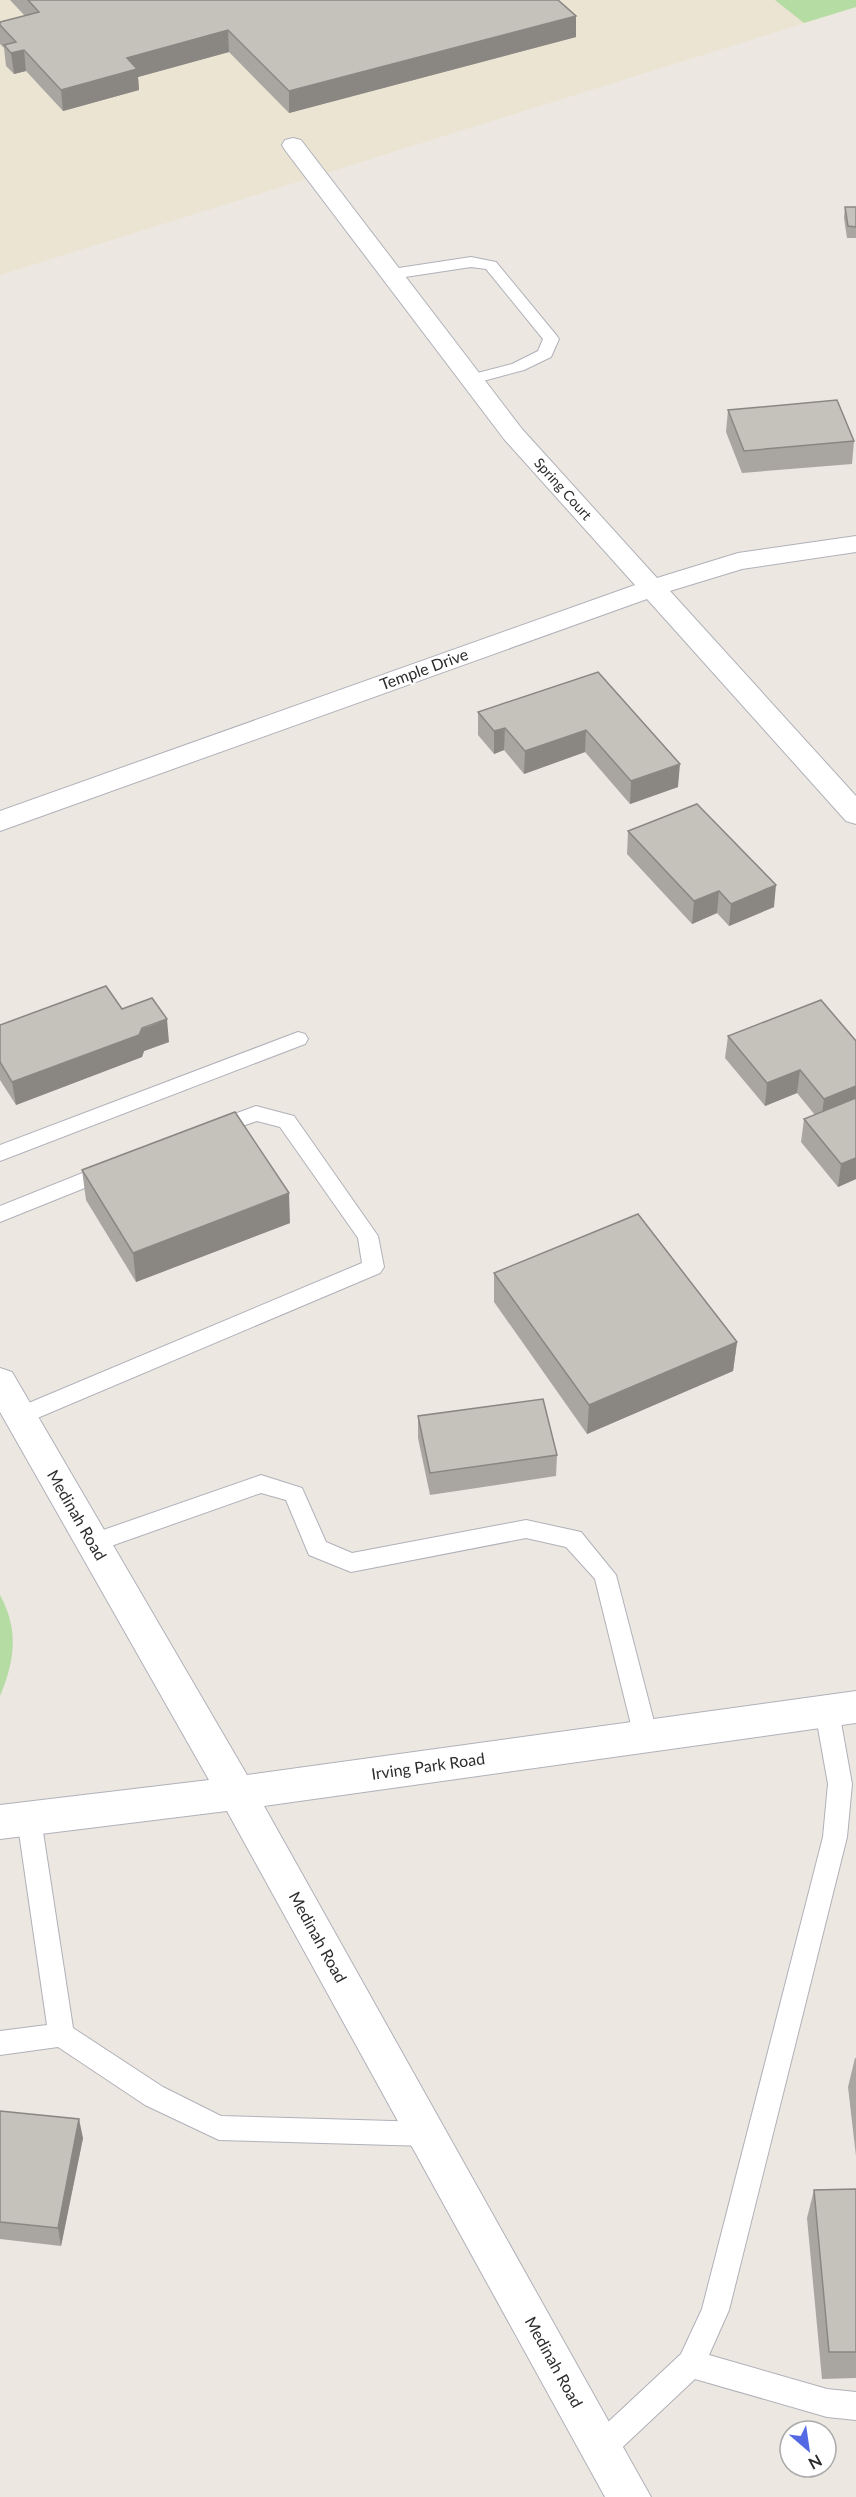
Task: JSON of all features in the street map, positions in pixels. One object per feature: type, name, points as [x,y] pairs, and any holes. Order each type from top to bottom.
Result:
[{"type":"street","name":"Spring Court","points":[[293,145],[513,434],[856,814]]},
{"type":"street","name":"Temple Drive","points":[[0,821],[652,588],[738,561],[856,544]]},
{"type":"street","name":"Medinah Road","points":[[0,1381],[237,1793],[629,2497]]},
{"type":"street","name":"Irving Park Road","points":[[14,1821],[237,1793],[841,1709]]},
{"type":"lane","points":[[392,274],[471,262],[491,265],[551,339],[545,354],[518,367],[472,379]]},
{"type":"lane","points":[[0,1153],[298,1039]]},
{"type":"lane","points":[[20,1416],[374,1267],[368,1236],[286,1121],[256,1113],[200,1135]]},
{"type":"lane","points":[[0,1214],[134,1161]]},
{"type":"lane","points":[[94,1543],[261,1484],[294,1494],[317,1548],[351,1563],[526,1529],[573,1539],[605,1575],[646,1737]]},
{"type":"lane","points":[[602,2447],[691,2364],[715,2310],[835,1837],[840,1784],[841,1709]]},
{"type":"lane","points":[[14,1821],[61,2035]]},
{"type":"lane","points":[[0,2043],[61,2035],[154,2096],[219,2128],[427,2134]]},
{"type":"lane","points":[[691,2364],[827,2403],[856,2406]]},
{"type":"shaded area","points":[[0,0],[856,0],[856,7],[0,275]]},
{"type":"green space","points":[[775,0],[856,0],[856,7],[804,23]]},
{"type":"green space","points":[[0,1595],[10,1620],[13,1645],[9,1670],[0,1696]]},
{"type":"building","points":[[28,0],[558,0],[576,16],[289,91],[228,30],[127,58],[137,69],[61,90],[24,50],[11,53],[4,45],[16,42],[0,25],[0,22],[39,12]]},
{"type":"building","points":[[845,207],[856,207],[856,227],[848,226]]},
{"type":"building","points":[[837,400],[854,441],[744,451],[728,410]]},
{"type":"building","points":[[598,672],[680,764],[631,781],[586,730],[525,751],[505,728],[494,731],[478,712]]},
{"type":"building","points":[[697,804],[776,885],[731,904],[719,891],[694,901],[628,831]]},
{"type":"building","points":[[106,986],[122,1009],[152,998],[167,1019],[142,1028],[139,1035],[12,1082],[0,1062],[0,1025]]},
{"type":"building","points":[[821,1000],[856,1041],[856,1086],[824,1099],[800,1070],[767,1083],[728,1036]]},
{"type":"building","points":[[856,1098],[856,1158],[841,1164],[804,1119]]},
{"type":"building","points":[[235,1112],[289,1193],[133,1253],[82,1170]]},
{"type":"building","points":[[638,1214],[737,1342],[589,1405],[494,1273]]},
{"type":"building","points":[[543,1399],[557,1455],[430,1473],[418,1416]]},
{"type":"building","points":[[0,2111],[79,2119],[58,2228],[0,2222]]},
{"type":"building","points":[[856,2189],[856,2352],[829,2352],[814,2190]]}]
